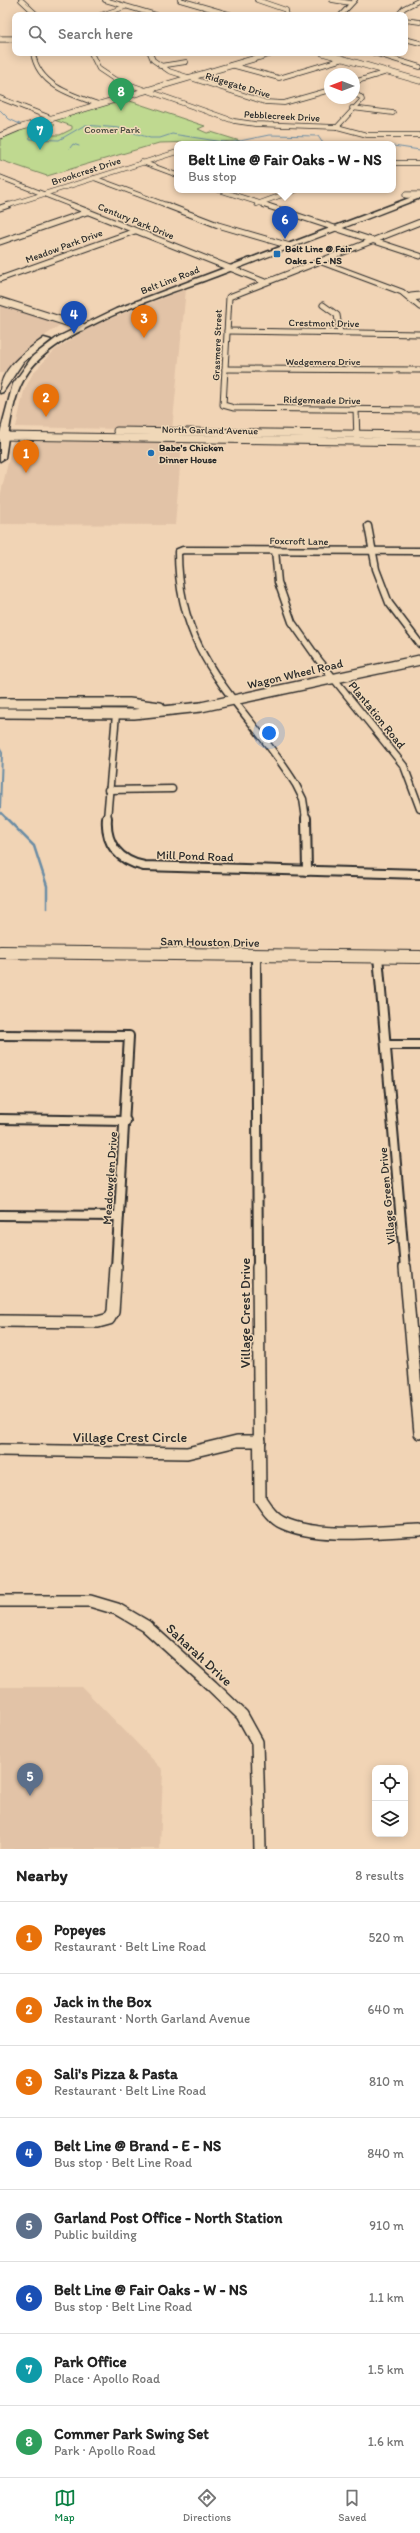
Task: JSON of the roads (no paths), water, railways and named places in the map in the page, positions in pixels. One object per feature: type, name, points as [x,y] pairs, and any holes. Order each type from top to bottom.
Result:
[{"type":"main road","name":"Belt Line Road","points":[[0,390],[16,365],[29,351],[72,324],[146,294],[406,195],[419,192]]},
{"type":"main road","name":"Belt Line Road","points":[[0,458],[3,434],[14,392],[29,366],[53,344],[82,327],[154,297],[397,206],[419,192]]},
{"type":"main road","points":[[397,206],[420,201]]},
{"type":"main road","points":[[146,294],[154,297]]},
{"type":"main road","points":[[16,365],[29,366]]},
{"type":"street","points":[[21,0],[34,12]]},
{"type":"street","points":[[105,0],[146,12]]},
{"type":"street","points":[[180,0],[222,12]]},
{"type":"street","points":[[257,0],[281,7],[286,10],[286,12]]},
{"type":"street","points":[[332,0],[350,3]]},
{"type":"street","points":[[342,12],[350,3],[355,0]]},
{"type":"street","points":[[400,12],[419,0]]},
{"type":"street","points":[[109,12],[126,6]]},
{"type":"street","points":[[408,20],[420,22]]},
{"type":"street","points":[[0,39],[12,39]]},
{"type":"street","points":[[408,40],[420,43]]},
{"type":"street","points":[[33,56],[34,65],[44,78],[62,90],[98,104]]},
{"type":"street","name":"Pebblecreek Drive","points":[[92,56],[97,66],[104,73],[144,90],[244,123],[337,127],[367,135],[420,135]]},
{"type":"street","name":"Ridgegate Drive","points":[[151,56],[153,60],[160,66],[188,78],[274,104],[292,101],[324,92]]},
{"type":"street","points":[[0,136],[51,118],[262,56]]},
{"type":"street","points":[[333,56],[420,81]]},
{"type":"street","points":[[384,56],[420,67]]},
{"type":"street","points":[[231,65],[279,78],[343,59]]},
{"type":"street","points":[[160,66],[186,62]]},
{"type":"street","points":[[360,80],[387,72]]},
{"type":"street","points":[[0,98],[51,118]]},
{"type":"street","points":[[337,127],[357,104]]},
{"type":"street","points":[[352,108],[393,113]]},
{"type":"street","name":"Brookcrest Drive","points":[[0,208],[174,153]]},
{"type":"street","points":[[142,162],[174,174]]},
{"type":"street","points":[[396,163],[420,163]]},
{"type":"street","name":"Century Park Drive","points":[[0,177],[265,282]]},
{"type":"street","points":[[94,178],[218,225],[290,246]]},
{"type":"street","points":[[227,193],[420,256]]},
{"type":"street","points":[[257,204],[288,193]]},
{"type":"street","points":[[0,242],[87,212]]},
{"type":"street","name":"Grasmere Street","points":[[224,407],[229,297],[420,222]]},
{"type":"street","name":"Meadow Park Drive","points":[[0,279],[135,231]]},
{"type":"street","points":[[319,261],[396,289],[411,297],[420,307]]},
{"type":"street","points":[[411,297],[420,296]]},
{"type":"street","points":[[0,300],[82,327]]},
{"type":"street","points":[[323,305],[337,315],[340,333]]},
{"type":"street","name":"Crestmont Drive","points":[[227,331],[420,334]]},
{"type":"street","name":"Wedgemere Drive","points":[[225,369],[420,370]]},
{"type":"street","name":"Ridgemeade Drive","points":[[224,407],[420,410]]},
{"type":"street","points":[[356,409],[357,438]]},
{"type":"street","points":[[257,432],[257,441]]},
{"type":"street","name":"North Garland Avenue","points":[[3,434],[145,435],[257,432],[420,442]]},
{"type":"street","name":"North Garland Avenue","points":[[145,435],[257,441],[420,435]]},
{"type":"street","points":[[368,526],[372,551],[389,603],[420,644]]},
{"type":"street","name":"Foxcroft Lane","points":[[233,701],[205,659],[187,623],[178,586],[178,552],[183,550],[420,551]]},
{"type":"street","name":"Plantation Road","points":[[275,550],[278,582],[287,611],[307,645],[404,766],[410,778],[420,809]]},
{"type":"street","name":"Wagon Wheel Road","points":[[0,713],[116,714],[174,709],[233,701],[420,660]]},
{"type":"street","points":[[233,701],[290,775],[304,800],[307,871]]},
{"type":"street","points":[[0,713],[2,703]]},
{"type":"street","name":"Wagon Wheel Road","points":[[2,703],[140,704],[174,709]]},
{"type":"street","points":[[116,704],[116,714]]},
{"type":"street","name":"Mill Pond Road","points":[[116,714],[108,790],[106,829],[109,841],[120,859],[128,864],[420,874]]},
{"type":"street","points":[[108,790],[172,789]]},
{"type":"street","name":"Sam Houston Drive","points":[[0,952],[420,957]]},
{"type":"street","name":"Village Crest Drive","points":[[256,955],[260,1499],[268,1511],[282,1522],[305,1530],[420,1530]]},
{"type":"street","name":"Village Green Drive","points":[[378,956],[417,1369],[420,1433]]},
{"type":"street","name":"Meadowglen Drive","points":[[0,1035],[129,1036],[126,1121],[119,1216],[115,1304],[109,1319],[84,1322],[0,1321]]},
{"type":"street","points":[[386,1045],[420,1045]]},
{"type":"street","points":[[0,1119],[126,1121]]},
{"type":"street","points":[[0,1215],[119,1216]]},
{"type":"street","name":"Village Crest Circle","points":[[0,1450],[187,1453],[237,1441],[260,1441]]},
{"type":"street","name":"Saharah Drive","points":[[0,1601],[90,1601],[117,1609],[146,1626],[212,1686],[242,1715],[257,1742],[260,1849]]},
{"type":"waterway","points":[[0,110],[9,119],[22,125]]},
{"type":"waterway","points":[[28,128],[30,139],[59,140],[85,125],[119,128],[150,138],[160,138],[172,134],[217,141]]},
{"type":"waterway","points":[[240,141],[269,135],[318,136],[321,141]]},
{"type":"waterway","points":[[70,148],[73,144],[79,146]]},
{"type":"waterway","points":[[396,146],[420,150]]},
{"type":"waterway","points":[[0,748],[2,753],[0,809]]},
{"type":"waterway","points":[[0,812],[34,846],[47,886],[47,909]]},
{"type":"place","name":"Commer Park Swing Set","points":[[121,111]]},
{"type":"place","name":"Park Office","points":[[40,150]]},
{"type":"place","name":"Belt Line @ Fair Oaks - W - NS","points":[[285,239]]},
{"type":"place","name":"Belt Line @ Fair Oaks - E - NS","points":[[277,254]]},
{"type":"place","name":"Belt Line @ Brand - E - NS","points":[[74,334]]},
{"type":"place","name":"Sali's Pizza & Pasta","points":[[144,338]]},
{"type":"place","name":"Jack in the Box","points":[[46,417]]},
{"type":"place","name":"Babe's Chicken Dinner House","points":[[151,453]]},
{"type":"place","name":"Popeyes","points":[[26,473]]},
{"type":"place","name":"Garland Post Office - North Station","points":[[30,1796]]},
{"type":"park label","name":"Coomer Park","points":[[112,129]]}]
